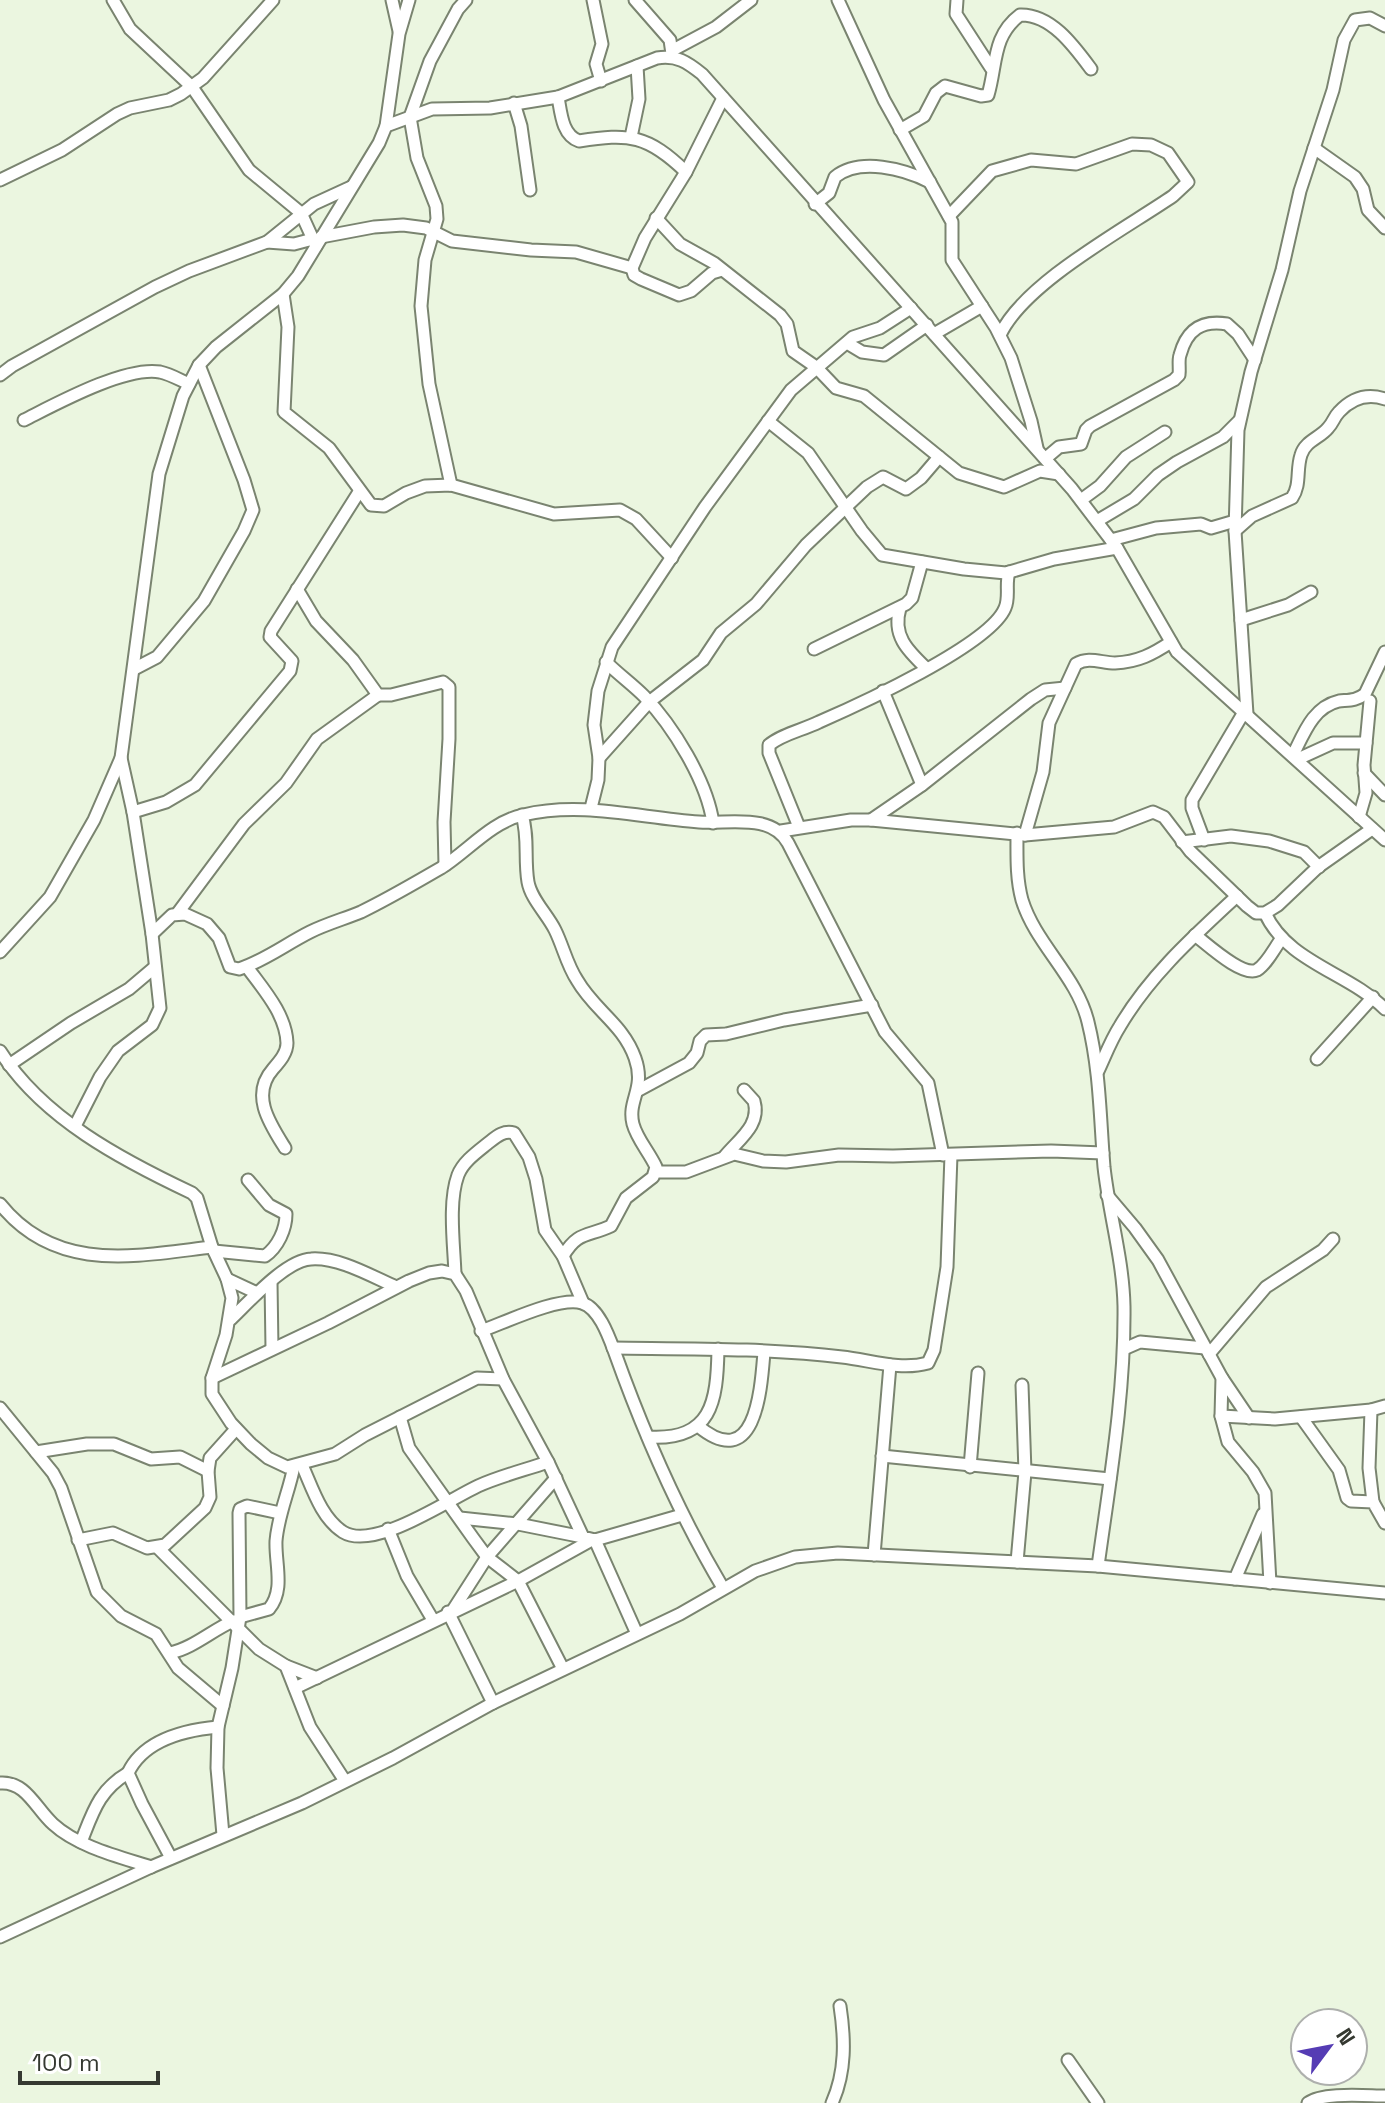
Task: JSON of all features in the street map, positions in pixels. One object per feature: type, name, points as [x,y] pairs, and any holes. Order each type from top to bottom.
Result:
[{"type":"street","points":[[113,0],[130,29],[192,87],[249,170],[301,213],[317,241]]},
{"type":"street","points":[[0,180],[62,150],[117,114],[130,108],[169,100],[192,87],[215,66],[273,0]]},
{"type":"street","points":[[392,0],[399,34]]},
{"type":"street","points":[[0,952],[57,886],[94,820],[121,758],[159,474],[183,396],[199,365],[216,347],[283,294],[298,276],[352,187],[386,126],[399,34],[409,0]]},
{"type":"street","points":[[451,485],[431,396],[421,306],[425,260],[435,232],[436,206],[417,158],[410,117],[430,61],[466,0]]},
{"type":"street","points":[[593,0],[602,44],[596,64],[601,81]]},
{"type":"street","points":[[635,0],[665,33],[672,53],[702,74],[1081,500],[1114,544],[1177,652],[1385,840]]},
{"type":"street","points":[[386,126],[432,109],[490,108],[558,97],[672,53],[716,27],[751,0]]},
{"type":"street","points":[[838,0],[865,63],[949,216],[953,231],[952,260],[1000,335],[1020,380],[1037,448]]},
{"type":"street","points":[[957,0],[956,14],[992,69]]},
{"type":"street","points":[[900,130],[924,116],[936,93],[945,86],[981,96],[988,95],[994,55],[1008,24],[1020,15],[1046,22],[1058,31],[1077,49],[1091,69]]},
{"type":"street","points":[[1204,840],[1192,800],[1246,713],[1235,526],[1240,419],[1282,270],[1300,191],[1352,22],[1365,18],[1385,26]]},
{"type":"street","points":[[631,137],[639,99],[637,66]]},
{"type":"street","points":[[558,97],[564,127],[573,140],[618,135],[631,137],[658,147],[686,172]]},
{"type":"street","points":[[722,270],[712,273],[691,291],[679,295],[634,275],[632,268],[656,218],[686,172],[723,98]]},
{"type":"street","points":[[514,103],[521,126],[530,190]]},
{"type":"street","points":[[949,216],[992,171],[1031,160],[1076,164],[1132,144],[1151,145],[1168,153],[1188,182],[1173,196],[1057,275],[1014,313],[1000,335]]},
{"type":"street","points":[[1314,148],[1355,177],[1363,189],[1368,210],[1385,228]]},
{"type":"street","points":[[815,204],[829,193],[835,177],[854,168],[900,171],[930,182]]},
{"type":"street","points":[[0,375],[155,287],[267,242],[301,213],[352,187]]},
{"type":"street","points":[[656,218],[680,244],[722,270],[780,315],[787,324],[793,351],[816,367],[831,384],[864,396],[959,473],[1004,487],[1040,471],[1059,474]]},
{"type":"street","points":[[267,242],[294,244],[317,241],[390,225],[417,227],[452,241],[576,252],[632,268]]},
{"type":"street","points":[[283,294],[288,327],[284,412],[329,448],[371,505],[384,506],[417,489],[451,485],[554,514],[620,510],[636,519],[672,558]]},
{"type":"street","points":[[847,343],[862,352],[884,355],[930,329],[982,306]]},
{"type":"street","points":[[591,808],[598,780],[599,758],[594,725],[601,680],[612,647],[705,507],[791,390],[858,335],[890,323],[911,308]]},
{"type":"street","points":[[1046,458],[1059,447],[1081,444],[1090,426],[1174,380],[1179,375],[1180,355],[1192,332],[1201,325],[1227,324],[1238,334],[1255,360]]},
{"type":"street","points":[[134,669],[157,657],[204,601],[253,510],[240,466],[199,365]]},
{"type":"street","points":[[24,420],[66,398],[137,373],[162,372],[189,384]]},
{"type":"street","points":[[768,421],[808,453],[879,553],[887,557],[964,569],[1009,572],[1114,544],[1156,528],[1201,524],[1211,528],[1235,526],[1292,498],[1298,484],[1304,448],[1328,429],[1340,411],[1362,396],[1370,394],[1385,399]]},
{"type":"street","points":[[1097,521],[1134,499],[1158,475],[1177,462],[1223,437],[1240,419]]},
{"type":"street","points":[[1081,500],[1100,486],[1126,457],[1165,432]]},
{"type":"street","points":[[599,758],[649,702],[703,660],[725,628],[756,604],[790,562],[867,487],[883,477],[906,489],[921,478],[939,457]]},
{"type":"street","points":[[133,812],[166,802],[195,785],[290,671],[292,661],[270,637],[359,492]]},
{"type":"street","points":[[814,649],[900,608],[912,598],[922,562]]},
{"type":"street","points":[[799,827],[769,753],[769,745],[883,691],[971,641],[999,618],[1006,606],[1009,572]]},
{"type":"street","points":[[297,589],[316,621],[353,660],[378,695]]},
{"type":"street","points":[[1241,620],[1288,605],[1311,592]]},
{"type":"street","points":[[900,608],[897,619],[900,640],[926,668]]},
{"type":"street","points":[[1098,1566],[1119,1421],[1124,1349],[1120,1267],[1107,1195],[1098,1071],[1083,1003],[1023,901],[1018,881],[1021,834],[1043,772],[1049,723],[1079,662],[1118,663],[1143,659],[1171,642]]},
{"type":"street","points":[[1359,817],[1366,793],[1365,699],[1385,652]]},
{"type":"street","points":[[606,662],[649,702],[670,730],[704,788],[713,823]]},
{"type":"street","points":[[601,680],[621,677]]},
{"type":"street","points":[[177,914],[236,834],[286,783],[317,739],[378,695],[391,695],[443,682],[449,687],[445,865]]},
{"type":"street","points":[[871,820],[922,785],[1031,699],[1045,690],[1065,688]]},
{"type":"street","points":[[883,691],[922,785]]},
{"type":"street","points":[[1296,757],[1314,716],[1329,705],[1365,699],[1385,703]]},
{"type":"street","points":[[1296,757],[1333,743],[1366,743]]},
{"type":"street","points":[[75,1126],[100,1077],[118,1051],[144,1033],[157,1019],[160,996],[133,812],[121,758]]},
{"type":"street","points":[[1364,773],[1385,795]]},
{"type":"street","points":[[152,934],[166,918],[177,914],[192,916],[214,931],[230,967],[247,967],[312,931],[362,911],[445,865],[491,830],[522,815],[591,808],[672,820],[762,824],[781,831],[851,820],[871,820],[1021,834],[1114,827],[1153,812],[1164,817],[1182,842],[1256,913],[1265,913],[1278,905],[1319,867],[1372,829]]},
{"type":"street","points":[[522,815],[528,838],[528,883],[557,933],[577,981],[614,1022],[630,1046],[640,1075],[639,1090],[632,1105],[632,1122],[656,1172]]},
{"type":"street","points":[[613,1348],[718,1349],[843,1357],[890,1365],[921,1365],[932,1358],[947,1267],[947,1155],[928,1083],[893,1043],[781,831]]},
{"type":"street","points":[[1182,842],[1242,836],[1304,852],[1319,867]]},
{"type":"street","points":[[1098,1071],[1119,1027],[1144,989],[1237,896]]},
{"type":"street","points":[[1265,913],[1282,938],[1303,956],[1373,997],[1385,1009]]},
{"type":"street","points":[[1195,935],[1234,965],[1249,971],[1257,970],[1282,938]]},
{"type":"street","points":[[9,1065],[129,989],[155,967]]},
{"type":"street","points":[[247,967],[275,1008],[285,1030],[288,1046],[268,1075],[262,1102],[269,1122],[285,1148]]},
{"type":"street","points":[[1317,1059],[1373,997]]},
{"type":"street","points":[[639,1090],[689,1063],[706,1035],[726,1034],[784,1020],[872,1005]]},
{"type":"street","points":[[0,1051],[25,1084],[75,1126],[104,1146],[195,1195],[232,1298],[230,1320],[212,1378],[212,1394],[236,1429],[268,1458],[281,1465],[298,1465],[335,1454],[477,1378],[503,1379]]},
{"type":"street","points":[[563,1256],[571,1242],[579,1236],[611,1226],[626,1198],[656,1172],[686,1172],[712,1164],[725,1156],[755,1120],[754,1101],[744,1090]]},
{"type":"street","points":[[637,1634],[503,1379],[466,1291],[455,1274],[453,1224],[458,1175],[476,1152],[507,1131],[514,1133],[529,1157],[540,1195],[543,1224],[563,1256],[583,1303],[602,1324],[629,1395],[682,1515],[723,1588]]},
{"type":"street","points":[[725,1156],[734,1154],[763,1161],[786,1162],[839,1155],[1103,1153]]},
{"type":"street","points":[[248,1180],[269,1205],[287,1215],[273,1250],[272,1349]]},
{"type":"street","points":[[1107,1195],[1158,1260],[1222,1378],[1249,1418]]},
{"type":"street","points":[[0,1204],[18,1223],[77,1254],[122,1257],[213,1249],[260,1257],[273,1250]]},
{"type":"street","points":[[1207,1351],[1266,1287],[1323,1250],[1333,1239]]},
{"type":"street","points":[[230,1320],[257,1293],[304,1260],[334,1262],[396,1287]]},
{"type":"street","points":[[212,1378],[396,1287],[429,1273],[442,1271],[455,1274]]},
{"type":"street","points":[[227,1279],[257,1293]]},
{"type":"street","points":[[481,1331],[555,1305],[583,1303]]},
{"type":"street","points":[[1124,1327],[1140,1342]]},
{"type":"street","points":[[1124,1349],[1140,1342],[1207,1351]]},
{"type":"street","points":[[648,1437],[673,1437],[698,1426],[709,1414],[716,1396],[718,1349]]},
{"type":"street","points":[[698,1426],[724,1441],[741,1436],[749,1428],[760,1396],[764,1352]]},
{"type":"street","points":[[874,1555],[890,1365]]},
{"type":"street","points":[[970,1467],[978,1373]]},
{"type":"street","points":[[1222,1378],[1221,1416],[1233,1450],[1260,1482],[1265,1493],[1270,1583]]},
{"type":"street","points":[[1017,1562],[1025,1472],[1022,1385]]},
{"type":"street","points":[[1221,1416],[1301,1417],[1385,1406]]},
{"type":"street","points":[[0,1408],[53,1473],[61,1488],[97,1592],[121,1616],[156,1634],[189,1680],[223,1706]]},
{"type":"street","points":[[1371,1410],[1369,1456],[1373,1502],[1385,1523]]},
{"type":"street","points":[[400,1417],[409,1448],[487,1557],[518,1581],[563,1669]]},
{"type":"street","points":[[1301,1417],[1339,1470],[1347,1498],[1373,1502]]},
{"type":"street","points":[[158,1548],[205,1508],[210,1497],[208,1471],[213,1454],[236,1429]]},
{"type":"street","points":[[36,1452],[87,1444],[114,1444],[151,1459],[180,1457],[208,1471]]},
{"type":"street","points":[[882,1456],[1110,1479]]},
{"type":"street","points":[[298,1465],[334,1524],[345,1533],[358,1537],[388,1529],[480,1485],[548,1462]]},
{"type":"street","points":[[170,1653],[181,1651],[212,1630],[269,1609],[278,1594],[276,1542],[280,1513],[298,1465]]},
{"type":"street","points":[[451,1611],[487,1557],[556,1478]]},
{"type":"street","points":[[223,1835],[217,1768],[218,1727],[237,1622],[240,1509],[247,1506],[280,1513]]},
{"type":"street","points":[[1235,1579],[1264,1510]]},
{"type":"street","points":[[295,1688],[518,1581],[589,1539],[682,1515]]},
{"type":"street","points":[[460,1518],[518,1524],[589,1539]]},
{"type":"street","points":[[388,1529],[407,1576],[433,1620]]},
{"type":"street","points":[[78,1540],[113,1533],[140,1546],[158,1548],[237,1622],[259,1649],[286,1666],[317,1678]]},
{"type":"street","points":[[1,1933],[345,1781],[493,1703],[680,1614],[755,1571],[795,1557],[838,1553],[1098,1566],[1385,1593]]},
{"type":"street","points":[[451,1611],[493,1703]]},
{"type":"street","points":[[286,1666],[310,1727],[345,1781]]},
{"type":"street","points":[[81,1842],[100,1798],[108,1786],[128,1773],[132,1764],[173,1734],[218,1727]]},
{"type":"street","points":[[128,1773],[171,1858]]},
{"type":"street","points":[[0,1783],[18,1787],[30,1796],[54,1825],[81,1842],[151,1867]]},
{"type":"street","points":[[832,2103],[842,2067],[845,2039],[840,2006]]},
{"type":"street","points":[[1068,2060],[1098,2103]]},
{"type":"street","points":[[1308,2103],[1312,2099],[1333,2097],[1385,2096]]}]
